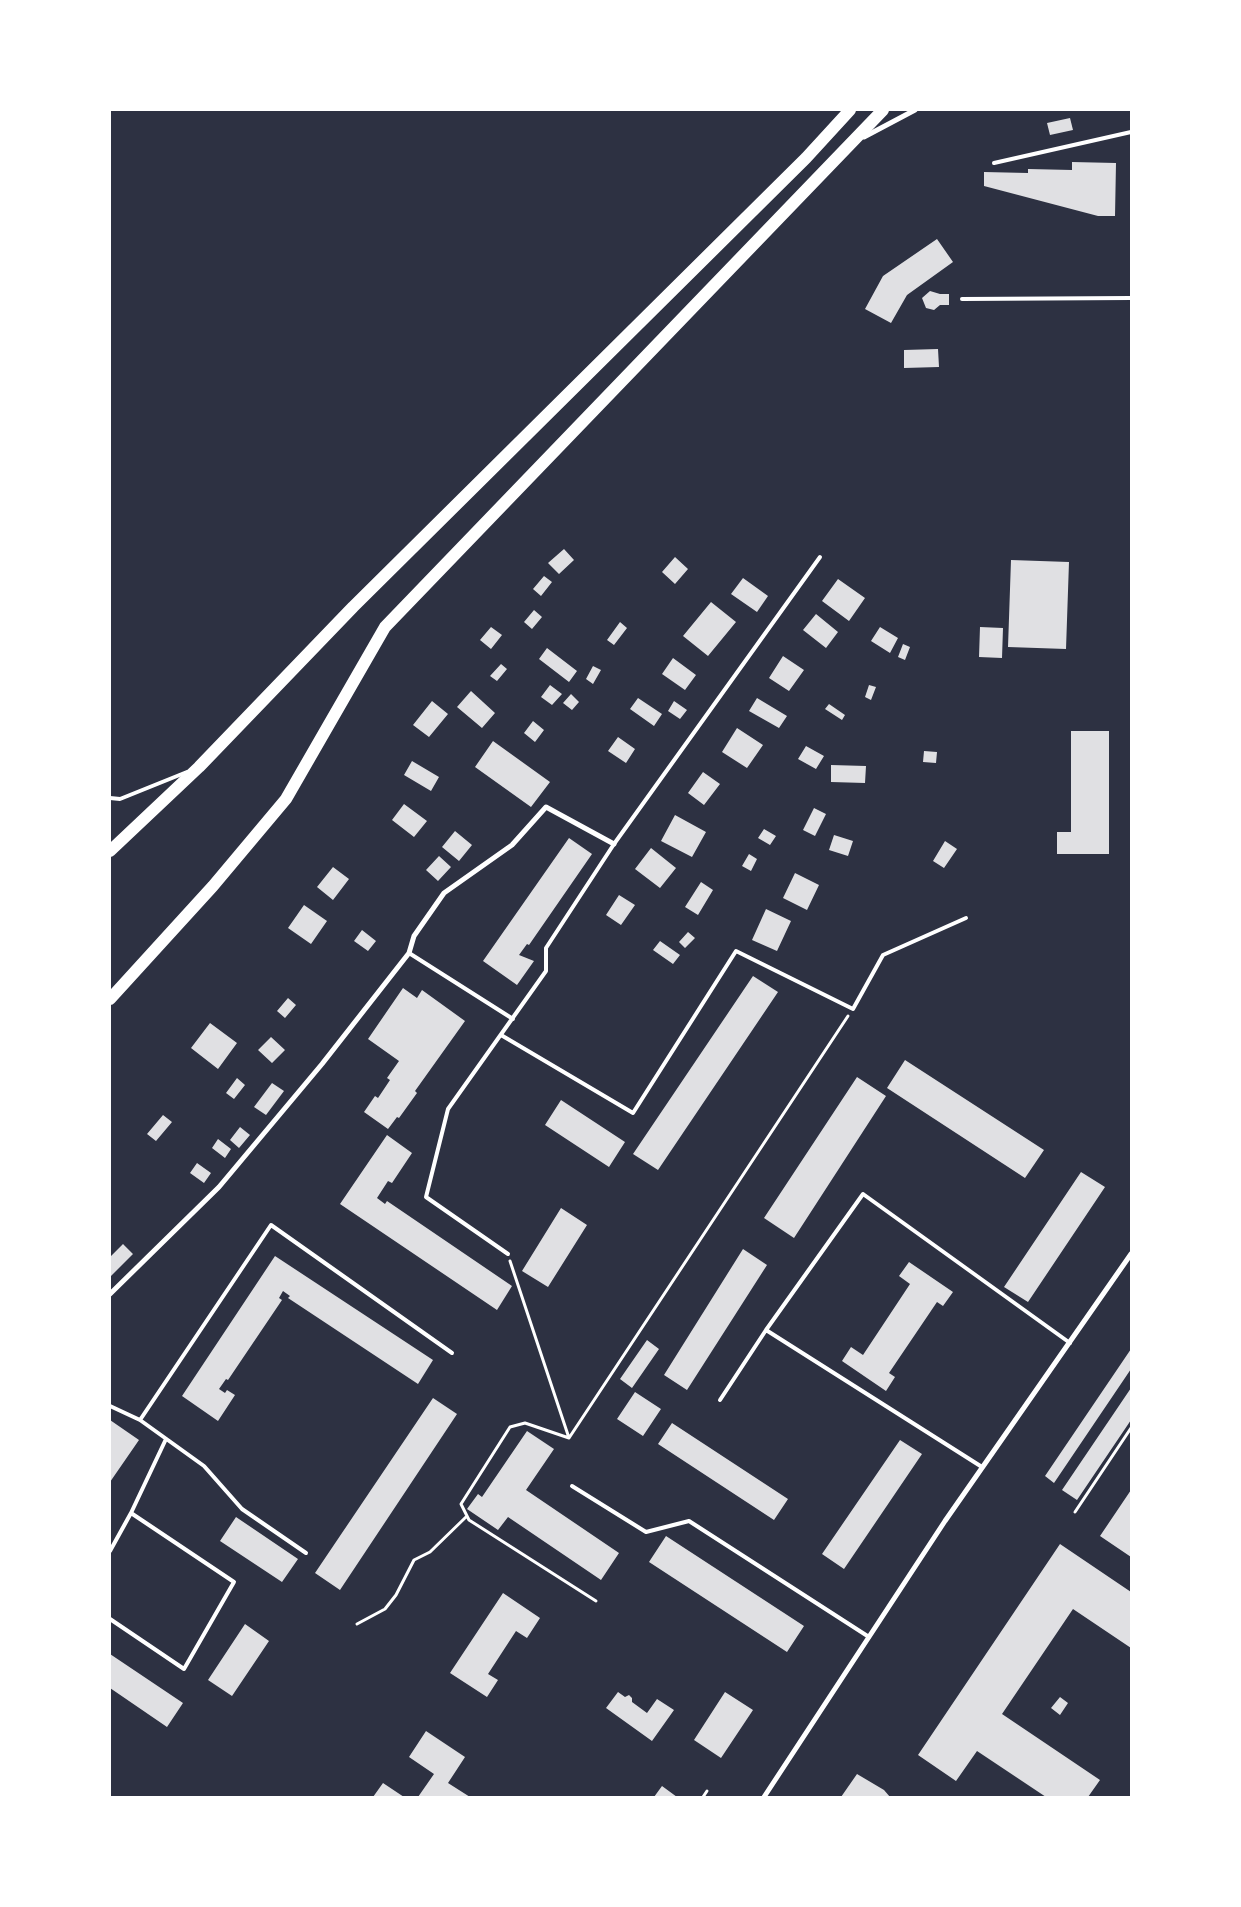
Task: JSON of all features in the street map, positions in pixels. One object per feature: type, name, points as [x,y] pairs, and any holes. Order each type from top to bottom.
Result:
[{"type":"highway","points":[[110,851],[199,767],[353,607],[806,158],[850,110]]},
{"type":"highway","points":[[110,999],[213,886],[286,799],[386,627],[883,110]]},
{"type":"street","points":[[850,144],[915,110]]},
{"type":"street","points":[[110,1294],[219,1187],[322,1064],[409,953],[414,936],[444,893],[512,846],[546,807],[614,844]]},
{"type":"street","points":[[110,994],[125,982]]},
{"type":"street","points":[[764,1797],[982,1467],[1131,1254]]},
{"type":"lane","points":[[994,163],[1131,132]]},
{"type":"lane","points":[[962,299],[1131,298]]},
{"type":"lane","points":[[508,1254],[426,1197],[448,1109],[546,972],[546,948],[614,844],[820,558]]},
{"type":"lane","points":[[110,798],[120,799],[199,767]]},
{"type":"lane","points":[[501,1035],[633,1113],[736,951],[853,1009],[883,955],[966,918]]},
{"type":"lane","points":[[409,953],[513,1019]]},
{"type":"lane","points":[[720,1400],[766,1330],[862,1194],[1070,1343]]},
{"type":"lane","points":[[140,1420],[271,1225],[452,1353]]},
{"type":"lane","points":[[766,1330],[982,1467]]},
{"type":"lane","points":[[110,1406],[140,1420],[204,1466],[242,1509],[306,1553]]},
{"type":"lane","points":[[110,1551],[132,1513],[166,1439]]},
{"type":"lane","points":[[572,1486],[646,1532],[689,1521],[869,1637]]},
{"type":"lane","points":[[110,1619],[184,1669],[234,1582],[132,1513]]},
{"type":"path","points":[[569,1438],[853,1009]]},
{"type":"path","points":[[508,1254],[569,1438]]},
{"type":"path","points":[[569,1438],[525,1422],[510,1427],[461,1504],[469,1520],[596,1601]]},
{"type":"path","points":[[1075,1512],[1131,1428]]},
{"type":"path","points":[[358,1624],[385,1608],[396,1595],[414,1560],[430,1552],[467,1516]]},
{"type":"path","points":[[703,1797],[707,1791]]},
{"type":"building","points":[[1070,118],[1073,130],[1050,135],[1047,123]]},
{"type":"building","points":[[1072,162],[1116,163],[1115,216],[1098,216],[984,186],[984,172],[1028,173],[1028,169],[1072,170]]},
{"type":"building","points":[[937,239],[953,262],[907,295],[891,323],[865,309],[883,276]]},
{"type":"building","points":[[930,291],[949,294],[949,305],[940,305],[934,310],[926,308],[922,298]]},
{"type":"building","points":[[938,349],[939,367],[904,368],[904,350]]},
{"type":"building","points":[[564,549],[574,560],[559,574],[548,563]]},
{"type":"building","points":[[675,557],[688,569],[675,584],[662,572]]},
{"type":"building","points":[[1011,560],[1069,562],[1066,649],[1008,647]]},
{"type":"building","points":[[544,576],[552,582],[541,596],[533,589]]},
{"type":"building","points":[[743,578],[768,596],[757,612],[731,594]]},
{"type":"building","points":[[838,579],[865,598],[849,621],[822,601]]},
{"type":"building","points":[[711,602],[736,622],[708,656],[683,636]]},
{"type":"building","points":[[534,610],[542,617],[532,629],[524,622]]},
{"type":"building","points":[[816,614],[838,632],[826,648],[803,630]]},
{"type":"building","points":[[620,622],[627,628],[614,645],[607,640]]},
{"type":"building","points":[[491,627],[502,635],[491,649],[480,640]]},
{"type":"building","points":[[880,627],[898,638],[890,653],[871,641]]},
{"type":"building","points":[[980,627],[1003,628],[1002,658],[979,657]]},
{"type":"building","points":[[903,644],[910,647],[905,660],[898,657]]},
{"type":"building","points":[[547,648],[577,671],[569,682],[539,659]]},
{"type":"building","points":[[783,656],[804,670],[789,691],[769,678]]},
{"type":"building","points":[[673,658],[696,675],[685,690],[662,674]]},
{"type":"building","points":[[501,664],[507,669],[497,681],[490,676]]},
{"type":"building","points":[[593,666],[601,670],[593,684],[586,679]]},
{"type":"building","points":[[550,685],[562,694],[552,705],[541,697]]},
{"type":"building","points":[[869,685],[876,687],[871,700],[865,697]]},
{"type":"building","points":[[471,691],[495,713],[482,728],[457,707]]},
{"type":"building","points":[[571,694],[579,702],[572,710],[563,703]]},
{"type":"building","points":[[638,698],[662,714],[654,726],[630,709]]},
{"type":"building","points":[[757,698],[787,716],[779,728],[749,711]]},
{"type":"building","points":[[432,701],[448,714],[429,737],[413,725]]},
{"type":"building","points":[[674,701],[687,710],[680,719],[668,711]]},
{"type":"building","points":[[829,704],[845,715],[842,720],[825,709]]},
{"type":"building","points":[[533,721],[544,730],[535,742],[524,733]]},
{"type":"building","points":[[737,728],[763,745],[747,768],[722,752]]},
{"type":"building","points":[[1071,731],[1109,731],[1109,854],[1057,854],[1057,832],[1071,832]]},
{"type":"building","points":[[618,737],[635,749],[626,763],[608,751]]},
{"type":"building","points":[[493,741],[550,782],[531,807],[475,767]]},
{"type":"building","points":[[806,746],[824,756],[816,769],[798,759]]},
{"type":"building","points":[[924,751],[937,752],[936,763],[923,762]]},
{"type":"building","points":[[412,761],[439,777],[431,791],[404,775]]},
{"type":"building","points":[[831,765],[866,766],[865,783],[831,782]]},
{"type":"building","points":[[703,772],[720,784],[704,805],[688,793]]},
{"type":"building","points":[[404,804],[427,821],[414,837],[392,820]]},
{"type":"building","points":[[814,808],[826,814],[815,836],[803,830]]},
{"type":"building","points":[[675,815],[706,832],[692,857],[661,841]]},
{"type":"building","points":[[764,829],[776,836],[770,845],[758,838]]},
{"type":"building","points":[[455,831],[472,845],[459,861],[442,847]]},
{"type":"building","points":[[834,835],[853,841],[848,856],[829,850]]},
{"type":"building","points":[[569,838],[592,854],[529,945],[527,944],[519,955],[534,961],[517,985],[483,961]]},
{"type":"building","points":[[945,841],[957,849],[944,868],[933,861]]},
{"type":"building","points":[[651,848],[676,868],[660,888],[635,869]]},
{"type":"building","points":[[749,854],[757,859],[751,871],[742,866]]},
{"type":"building","points":[[439,856],[451,867],[438,881],[426,870]]},
{"type":"building","points":[[333,867],[349,879],[333,900],[317,887]]},
{"type":"building","points":[[795,873],[819,885],[807,910],[783,898]]},
{"type":"building","points":[[701,882],[713,890],[698,915],[685,907]]},
{"type":"building","points":[[619,895],[635,905],[621,925],[606,915]]},
{"type":"building","points":[[304,905],[327,921],[311,944],[288,928]]},
{"type":"building","points":[[766,909],[791,921],[777,951],[752,940]]},
{"type":"building","points":[[362,930],[376,941],[368,951],[354,941]]},
{"type":"building","points":[[688,932],[695,938],[685,948],[679,942]]},
{"type":"building","points":[[660,941],[680,955],[673,964],[653,950]]},
{"type":"building","points":[[753,976],[778,992],[658,1170],[633,1154]]},
{"type":"building","points":[[403,988],[417,998],[422,990],[465,1021],[415,1091],[417,1093],[399,1118],[397,1117],[388,1129],[364,1112],[375,1096],[378,1098],[390,1080],[387,1078],[399,1061],[368,1039]]},
{"type":"building","points":[[288,998],[296,1005],[285,1018],[277,1011]]},
{"type":"building","points":[[210,1023],[237,1043],[218,1069],[191,1048]]},
{"type":"building","points":[[271,1037],[285,1050],[272,1063],[258,1050]]},
{"type":"building","points":[[905,1060],[1044,1150],[1025,1178],[887,1088]]},
{"type":"building","points":[[857,1077],[886,1096],[794,1238],[764,1218]]},
{"type":"building","points":[[237,1078],[245,1085],[234,1099],[226,1093]]},
{"type":"building","points":[[272,1083],[284,1091],[266,1115],[254,1107]]},
{"type":"building","points":[[561,1100],[625,1142],[609,1167],[545,1125]]},
{"type":"building","points":[[163,1115],[172,1122],[156,1141],[147,1134]]},
{"type":"building","points":[[240,1127],[250,1135],[239,1148],[230,1140]]},
{"type":"building","points":[[387,1135],[412,1153],[392,1183],[388,1181],[377,1198],[385,1204],[387,1201],[512,1286],[497,1310],[340,1204]]},
{"type":"building","points":[[218,1139],[231,1149],[225,1158],[212,1148]]},
{"type":"building","points":[[197,1163],[211,1173],[204,1183],[190,1173]]},
{"type":"building","points":[[1081,1172],[1105,1187],[1028,1302],[1004,1287]]},
{"type":"building","points":[[561,1208],[587,1225],[548,1287],[522,1271]]},
{"type":"building","points":[[123,1244],[133,1254],[110,1277],[110,1257]]},
{"type":"building","points":[[743,1249],[767,1265],[687,1390],[664,1375]]},
{"type":"building","points":[[275,1256],[433,1360],[418,1384],[288,1298],[290,1296],[283,1291],[279,1298],[282,1300],[228,1380],[226,1379],[219,1389],[225,1393],[227,1390],[235,1395],[218,1421],[182,1396]]},
{"type":"building","points":[[909,1262],[953,1292],[943,1306],[937,1302],[889,1373],[895,1377],[886,1391],[842,1361],[851,1347],[863,1355],[910,1284],[899,1276]]},
{"type":"building","points":[[647,1340],[659,1349],[632,1388],[620,1379]]},
{"type":"building","points":[[1131,1349],[1131,1369],[1054,1483],[1045,1476]]},
{"type":"building","points":[[1131,1388],[1131,1420],[1077,1500],[1062,1490]]},
{"type":"building","points":[[635,1392],[661,1409],[643,1436],[617,1419]]},
{"type":"building","points":[[433,1398],[457,1414],[340,1590],[315,1573]]},
{"type":"building","points":[[110,1420],[139,1440],[110,1482]]},
{"type":"building","points":[[672,1423],[788,1499],[774,1520],[658,1444]]},
{"type":"building","points":[[527,1431],[554,1449],[526,1490],[619,1553],[601,1580],[508,1517],[498,1530],[467,1509],[478,1494],[482,1497]]},
{"type":"building","points":[[900,1440],[922,1454],[844,1569],[822,1554]]},
{"type":"building","points":[[1131,1490],[1131,1557],[1100,1536]]},
{"type":"building","points":[[236,1517],[298,1559],[282,1582],[220,1541]]},
{"type":"building","points":[[666,1536],[804,1626],[787,1652],[649,1562]]},
{"type":"building","points":[[1060,1544],[1131,1592],[1131,1648],[1073,1609],[1002,1714],[1100,1780],[1088,1797],[1046,1797],[977,1751],[956,1781],[918,1755]]},
{"type":"building","points":[[503,1593],[540,1618],[527,1638],[516,1631],[488,1674],[498,1680],[487,1697],[450,1673]]},
{"type":"building","points":[[245,1624],[269,1641],[232,1696],[208,1680]]},
{"type":"building","points":[[110,1654],[183,1703],[167,1727],[110,1688]]},
{"type":"building","points":[[618,1692],[625,1697],[629,1695],[632,1698],[632,1702],[647,1713],[657,1699],[674,1710],[652,1741],[606,1708]]},
{"type":"building","points":[[725,1692],[753,1710],[721,1758],[694,1740]]},
{"type":"building","points":[[1060,1697],[1068,1703],[1060,1715],[1051,1708]]},
{"type":"building","points":[[426,1731],[465,1757],[448,1783],[470,1797],[418,1797],[434,1774],[409,1757]]},
{"type":"building","points":[[857,1774],[884,1790],[890,1797],[841,1797]]},
{"type":"building","points":[[383,1783],[404,1797],[373,1797]]},
{"type":"building","points":[[662,1786],[677,1797],[654,1797]]}]
